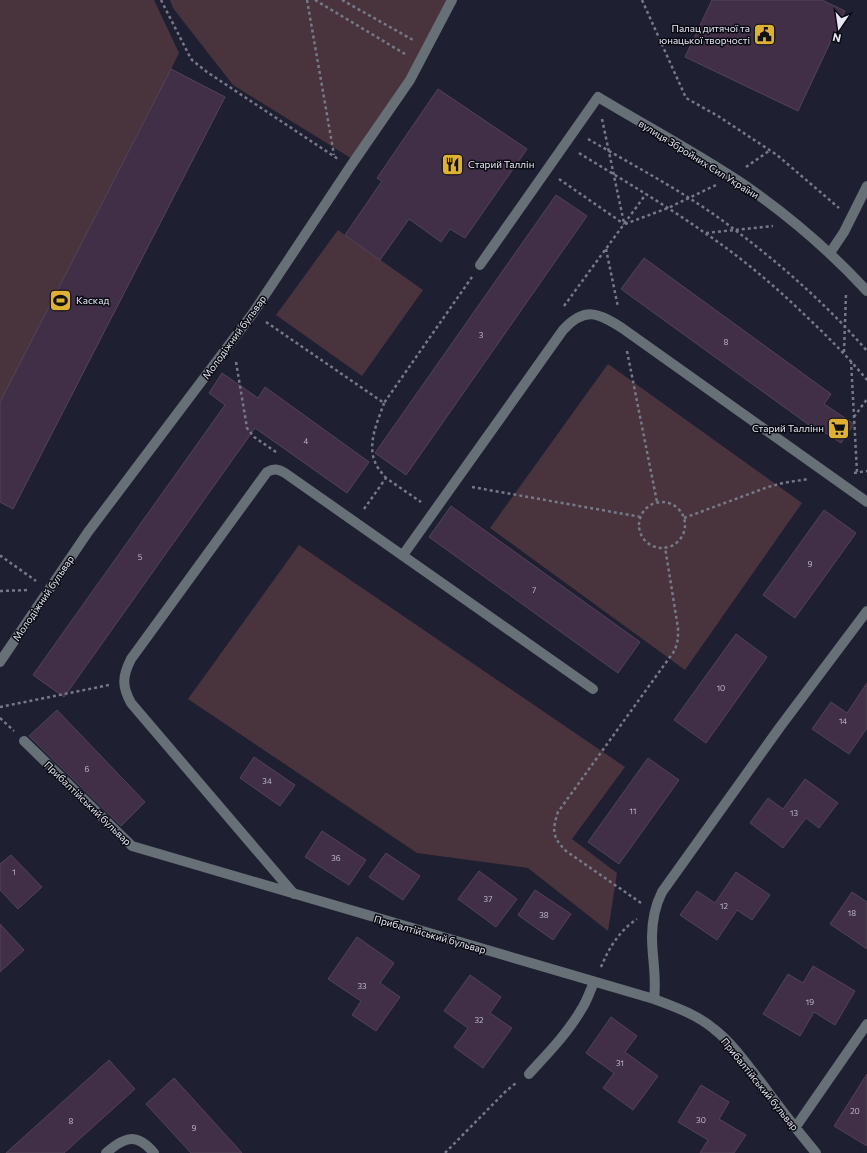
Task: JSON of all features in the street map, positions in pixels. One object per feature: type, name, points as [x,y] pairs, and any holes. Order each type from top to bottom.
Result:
[{"type":"street","name":"Молодіжний бульвар","points":[[0,662],[48,590],[114,497],[253,313],[402,92],[428,48],[452,0]]},
{"type":"street","points":[[480,265],[598,97]]},
{"type":"street","name":"вулиця Збройних Сил України","points":[[598,97],[731,177],[766,200],[830,253],[867,291]]},
{"type":"street","points":[[830,253],[840,239],[867,186]]},
{"type":"street","points":[[403,555],[563,330],[573,320],[586,315],[600,315],[622,328],[867,502]]},
{"type":"street","points":[[294,894],[131,703],[126,694],[123,682],[125,671],[131,660],[261,477],[271,469],[286,472],[593,690]]},
{"type":"street","points":[[654,999],[656,985],[652,936],[654,912],[667,883],[733,794],[780,727],[867,611]]},
{"type":"street","name":"Прибалтійський бульвар","points":[[24,741],[132,846],[654,999],[692,1014],[714,1029],[742,1058],[795,1128],[816,1153]]},
{"type":"street","points":[[529,1074],[566,1032],[581,1010],[594,982]]},
{"type":"street","points":[[795,1128],[867,1024]]},
{"type":"street","points":[[106,1153],[116,1144],[124,1140],[132,1139],[147,1145],[154,1153]]},
{"type":"path","points":[[161,0],[192,60],[207,72],[350,167]]},
{"type":"path","points":[[307,0],[334,156]]},
{"type":"path","points":[[315,0],[420,62]]},
{"type":"path","points":[[342,0],[428,48]]},
{"type":"path","points":[[642,0],[686,98],[718,116],[770,150],[851,218]]},
{"type":"path","points":[[598,97],[624,224]]},
{"type":"path","points":[[574,131],[688,199],[735,230],[822,303],[867,350]]},
{"type":"path","points":[[565,144],[706,233],[756,271],[784,295],[844,353],[867,380]]},
{"type":"path","points":[[624,224],[688,199],[731,177],[770,150]]},
{"type":"path","points":[[546,170],[624,224]]},
{"type":"path","points":[[706,233],[795,224]]},
{"type":"path","points":[[606,249],[657,502]]},
{"type":"path","points":[[421,502],[386,478],[375,462],[372,451],[373,437],[384,403],[480,265]]},
{"type":"path","points":[[844,353],[847,270]]},
{"type":"path","points":[[253,313],[384,403]]},
{"type":"path","points":[[229,345],[236,362],[247,428],[254,436],[279,455]]},
{"type":"path","points":[[851,361],[857,472]]},
{"type":"path","points":[[854,417],[867,399]]},
{"type":"path","points":[[684,518],[783,483],[867,471]]},
{"type":"path","points":[[361,514],[386,478]]},
{"type":"path","points":[[454,483],[640,517]]},
{"type":"path","points":[[657,502],[664,502],[677,507],[682,512],[684,518],[686,526],[684,534],[679,541],[665,548],[650,544],[641,533],[639,525],[640,517],[650,505],[657,502]]},
{"type":"path","points":[[654,912],[566,851],[558,843],[554,834],[554,823],[558,812],[674,650],[678,639],[678,628],[665,548]]},
{"type":"path","points":[[0,557],[1,556],[48,590]]},
{"type":"path","points":[[0,591],[48,590]]},
{"type":"path","points":[[0,707],[123,682]]},
{"type":"path","points":[[594,982],[605,956],[616,938],[636,920],[654,912]]},
{"type":"path","points":[[445,1153],[505,1092],[529,1074]]},
{"type":"shaded area","name":"Каскад","points":[[0,0],[154,0],[179,53],[171,69],[225,97],[13,509],[0,502]]},
{"type":"shaded area","points":[[170,0],[448,0],[403,88],[354,160],[233,85],[173,8]]},
{"type":"shaded area","points":[[338,230],[423,290],[362,376],[276,315]]},
{"type":"shaded area","points":[[608,364],[802,503],[685,670],[490,528]]},
{"type":"shaded area","points":[[299,545],[625,767],[572,839],[617,873],[608,931],[528,868],[417,853],[188,699]]},
{"type":"building","name":"Палац дитячої та юнацької творчості","points":[[712,0],[822,0],[845,11],[798,111],[685,57]]},
{"type":"building","points":[[171,69],[225,97],[13,509],[0,502],[0,402]]},
{"type":"building","name":"Старий Таллін","points":[[438,89],[527,149],[465,238],[450,229],[441,242],[409,219],[380,260],[345,235],[382,181],[377,178]]},
{"type":"building","points":[[556,195],[587,216],[406,475],[375,453]]},
{"type":"building","points":[[644,258],[831,394],[824,404],[854,424],[841,443],[810,423],[809,425],[621,289]]},
{"type":"building","points":[[222,373],[258,398],[265,387],[369,462],[347,493],[255,428],[64,697],[33,675],[225,405],[209,393]]},
{"type":"building","points":[[451,506],[640,642],[618,673],[429,537]]},
{"type":"building","points":[[824,510],[856,533],[795,618],[763,595]]},
{"type":"building","points":[[736,634],[767,657],[706,743],[674,720]]},
{"type":"building","points":[[867,683],[867,728],[849,754],[812,729],[831,702],[847,713]]},
{"type":"building","points":[[57,710],[145,802],[121,826],[29,736]]},
{"type":"building","points":[[254,757],[295,785],[280,806],[240,778]]},
{"type":"building","points":[[648,758],[679,780],[619,864],[588,842]]},
{"type":"building","points":[[805,779],[838,803],[819,828],[806,818],[783,848],[750,823],[768,798],[783,809]]},
{"type":"building","points":[[322,831],[366,860],[349,885],[305,857]]},
{"type":"building","points":[[386,853],[420,876],[403,900],[369,877]]},
{"type":"building","points":[[11,855],[42,887],[18,909],[0,890],[0,864]]},
{"type":"building","points":[[479,871],[517,899],[496,927],[458,899]]},
{"type":"building","points":[[736,872],[770,895],[752,920],[737,910],[717,940],[680,915],[697,891],[715,903]]},
{"type":"building","points":[[535,890],[571,914],[553,940],[518,915]]},
{"type":"building","points":[[852,892],[867,902],[867,949],[830,924]]},
{"type":"building","points":[[0,924],[24,950],[0,972]]},
{"type":"building","points":[[357,937],[394,963],[380,983],[400,997],[376,1031],[352,1015],[361,1001],[328,979]]},
{"type":"building","points":[[813,966],[855,991],[835,1025],[814,1012],[800,1036],[763,1014],[788,974],[803,983]]},
{"type":"building","points":[[470,975],[501,997],[490,1013],[512,1028],[483,1068],[454,1047],[468,1028],[444,1011]]},
{"type":"building","points":[[611,1017],[637,1036],[625,1052],[658,1076],[633,1110],[603,1088],[614,1073],[586,1053]]},
{"type":"building","points":[[109,1060],[135,1089],[64,1153],[6,1153]]},
{"type":"building","points":[[867,1074],[867,1146],[834,1126]]},
{"type":"building","points":[[174,1078],[242,1153],[191,1153],[146,1104]]},
{"type":"building","points":[[701,1085],[729,1102],[719,1119],[746,1135],[734,1153],[700,1153],[708,1140],[678,1122]]},
{"type":"place","name":"Палац дитячої та юнацької творчості","points":[[765,34]]},
{"type":"place","name":"Старий Таллін","points":[[452,164]]},
{"type":"place","name":"Каскад","points":[[60,300]]},
{"type":"place","name":"Старий Таллінн","points":[[839,428]]}]
